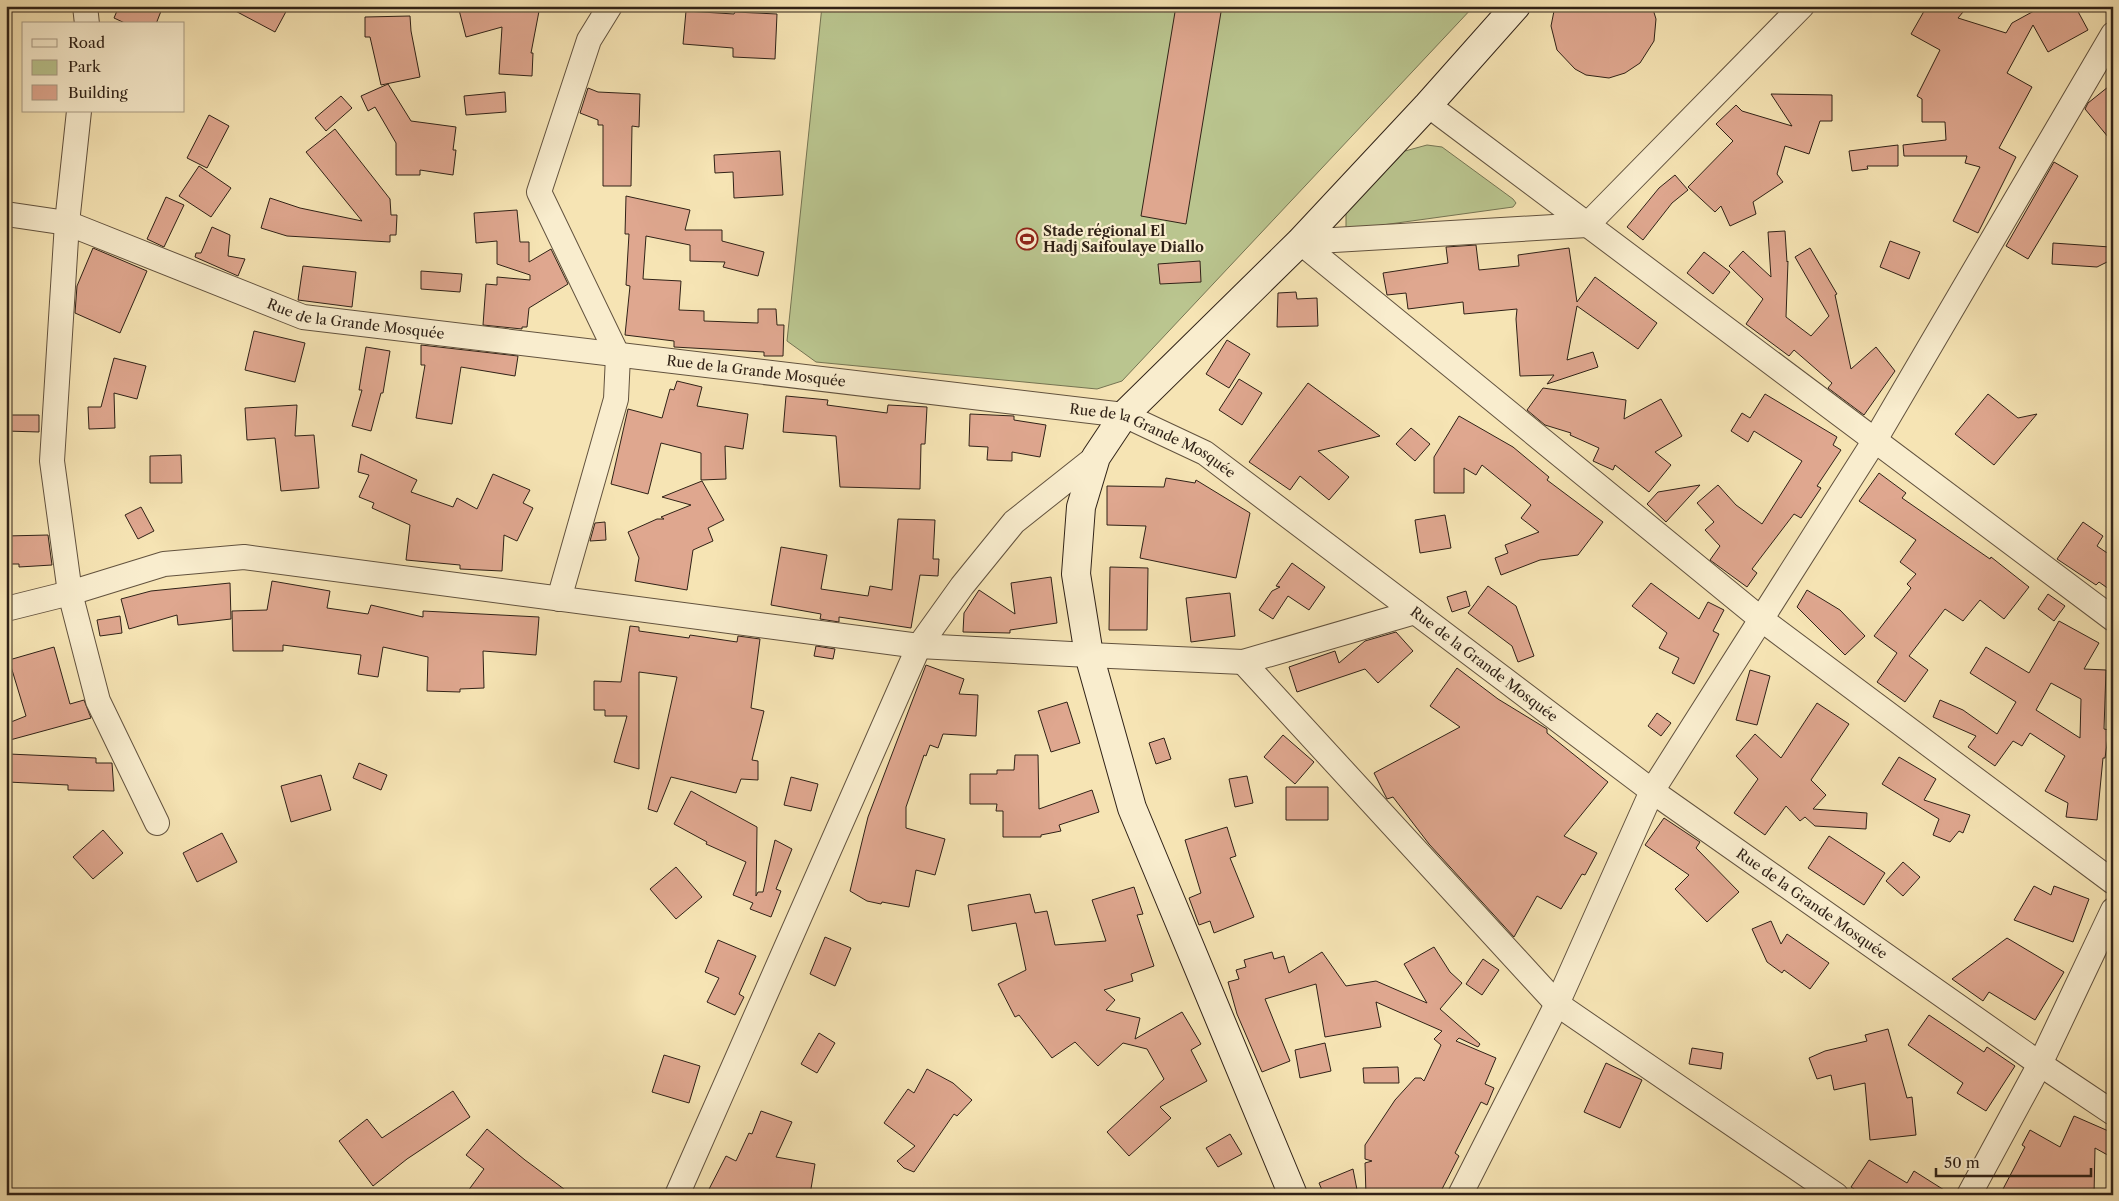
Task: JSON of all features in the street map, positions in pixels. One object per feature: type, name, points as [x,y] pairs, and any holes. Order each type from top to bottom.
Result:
[{"type":"street","points":[[85,6],[87,22]]},
{"type":"street","points":[[559,599],[616,399],[618,356],[539,192],[589,40],[610,6]]},
{"type":"street","points":[[1293,1195],[1132,808],[1089,655],[1076,574],[1081,507],[1096,457],[1124,415],[1300,242],[1428,105],[1516,6]]},
{"type":"street","points":[[1300,242],[1588,224],[1802,6]]},
{"type":"street","points":[[1460,1195],[1557,1004],[1652,791],[1875,440],[2113,34]]},
{"type":"street","points":[[1428,105],[2113,619]]},
{"type":"street","points":[[80,112],[68,223],[52,461],[70,593],[98,701],[157,823]]},
{"type":"street","name":"Rue de la Grande Mosquée","points":[[6,214],[68,223],[302,317],[1124,415],[1205,453],[1652,791],[2040,1064],[2113,1113]]},
{"type":"street","points":[[1300,242],[1761,619],[2113,882]]},
{"type":"street","points":[[677,1195],[919,646],[962,586],[1014,522],[1096,457]]},
{"type":"street","points":[[6,609],[70,593],[164,564],[244,557],[919,646],[1089,655],[1243,662],[1415,612]]},
{"type":"street","points":[[1243,662],[1557,1004],[1836,1195]]},
{"type":"street","points":[[1970,1195],[2040,1064],[2113,910]]},
{"type":"green space","name":"Stade régional El Hadj Saifoulaye Diallo","points":[[822,6],[1474,6],[1122,381],[1097,389],[816,362],[787,341]]},
{"type":"green space","points":[[1427,145],[1442,147],[1516,203],[1513,207],[1346,230],[1346,213],[1405,151]]},
{"type":"building","points":[[119,6],[163,6],[157,22],[123,22],[114,18]]},
{"type":"building","points":[[226,6],[289,6],[275,32]]},
{"type":"building","points":[[458,6],[540,6],[531,53],[533,53],[532,76],[499,74],[502,27],[466,37]]},
{"type":"building","points":[[1176,6],[1222,6],[1186,224],[1141,216]]},
{"type":"building","points":[[1555,6],[1652,6],[1656,19],[1654,41],[1640,63],[1625,73],[1609,78],[1586,75],[1575,69],[1557,50],[1551,26]]},
{"type":"building","points":[[1927,6],[1968,6],[1958,18],[2006,33],[2012,23],[2043,6],[2075,6],[2088,30],[2048,52],[2033,25],[2007,73],[2032,87],[1999,148],[2016,157],[1978,233],[1953,221],[1980,167],[1965,163],[1967,156],[1904,156],[1903,145],[1946,140],[1945,122],[1922,122],[1922,99],[1917,96],[1940,50],[1911,34]]},
{"type":"building","points":[[686,11],[777,14],[775,59],[733,57],[733,48],[683,44]]},
{"type":"building","points":[[410,16],[420,77],[381,85],[370,37],[365,37],[365,17]]},
{"type":"building","points":[[2113,83],[2113,143],[2085,109],[2088,103]]},
{"type":"building","points":[[388,84],[411,121],[456,127],[453,150],[456,150],[453,175],[420,170],[420,175],[396,175],[396,143],[375,107],[368,111],[361,96]]},
{"type":"building","points":[[588,88],[598,92],[640,94],[639,127],[632,126],[631,186],[603,186],[603,125],[598,125],[598,120],[580,113]]},
{"type":"building","points":[[505,92],[506,112],[466,115],[464,96]]},
{"type":"building","points":[[1771,94],[1832,95],[1832,121],[1820,121],[1809,154],[1785,146],[1777,174],[1783,182],[1753,202],[1756,214],[1730,226],[1721,206],[1715,212],[1688,187],[1733,141],[1716,124],[1736,105],[1742,111],[1792,126]]},
{"type":"building","points":[[341,96],[352,108],[326,131],[315,118]]},
{"type":"building","points":[[209,115],[229,126],[207,168],[187,158]]},
{"type":"building","points":[[335,129],[390,199],[391,215],[397,215],[396,235],[390,235],[390,242],[287,236],[261,228],[270,198],[300,208],[362,221],[306,152]]},
{"type":"building","points":[[1898,145],[1898,166],[1867,166],[1868,169],[1852,171],[1849,151]]},
{"type":"building","points":[[780,151],[783,195],[734,198],[733,172],[715,173],[714,155]]},
{"type":"building","points":[[2054,162],[2078,176],[2028,259],[2006,246]]},
{"type":"building","points":[[199,166],[231,188],[211,217],[179,196]]},
{"type":"building","points":[[1675,175],[1688,190],[1672,203],[1643,240],[1627,227],[1659,188]]},
{"type":"building","points":[[626,196],[690,210],[685,230],[722,230],[722,241],[764,252],[758,276],[723,267],[725,262],[690,261],[690,245],[646,236],[643,279],[681,281],[679,310],[704,311],[704,321],[758,323],[758,309],[776,309],[777,325],[784,325],[783,356],[764,356],[764,352],[674,347],[674,341],[625,335],[630,286],[626,285],[629,234],[625,234]]},
{"type":"building","points":[[166,197],[184,205],[164,247],[147,239]]},
{"type":"building","points":[[517,210],[520,242],[529,242],[529,262],[551,249],[568,284],[529,308],[527,327],[522,327],[522,329],[483,325],[486,284],[497,285],[497,277],[530,280],[530,275],[497,264],[497,241],[476,243],[474,213]]},
{"type":"building","points":[[212,227],[230,235],[228,256],[245,259],[238,276],[195,257],[196,253],[201,253]]},
{"type":"building","points":[[1785,231],[1788,261],[1786,317],[1811,336],[1829,316],[1795,257],[1810,248],[1837,294],[1835,295],[1851,369],[1876,347],[1895,371],[1864,415],[1828,388],[1832,383],[1794,350],[1789,356],[1746,324],[1763,299],[1729,266],[1743,251],[1771,277],[1768,232]]},
{"type":"building","points":[[1890,241],[1920,252],[1909,279],[1880,267]]},
{"type":"building","points":[[2053,243],[2110,247],[2113,259],[2097,267],[2052,264]]},
{"type":"building","points":[[1476,245],[1479,270],[1519,266],[1518,255],[1569,248],[1577,302],[1595,277],[1657,323],[1638,349],[1577,306],[1567,360],[1593,352],[1598,367],[1547,384],[1554,375],[1520,376],[1517,309],[1464,314],[1463,302],[1408,309],[1406,293],[1387,295],[1383,273],[1448,263],[1446,247]]},
{"type":"building","points":[[93,248],[147,271],[120,333],[75,313],[77,286]]},
{"type":"building","points":[[1704,252],[1730,272],[1713,294],[1687,273]]},
{"type":"building","points":[[1200,261],[1201,282],[1160,284],[1158,264]]},
{"type":"building","points":[[303,266],[356,272],[352,307],[298,300]]},
{"type":"building","points":[[421,271],[462,274],[460,292],[421,289]]},
{"type":"building","points":[[1296,292],[1297,299],[1317,298],[1318,326],[1277,327],[1278,293]]},
{"type":"building","points":[[254,331],[305,343],[295,382],[245,370]]},
{"type":"building","points":[[1227,340],[1250,354],[1229,388],[1206,374]]},
{"type":"building","points":[[421,345],[518,356],[515,376],[461,367],[452,424],[416,418],[425,365],[421,365]]},
{"type":"building","points":[[366,347],[390,351],[383,393],[381,393],[371,431],[352,426],[362,390],[359,390]]},
{"type":"building","points":[[114,358],[146,366],[137,399],[114,393],[115,428],[89,429],[88,407],[101,407]]},
{"type":"building","points":[[1239,379],[1262,393],[1242,425],[1219,410]]},
{"type":"building","points":[[677,381],[702,387],[697,406],[748,414],[743,449],[725,446],[726,479],[701,480],[701,453],[661,443],[648,494],[611,484],[628,409],[662,418],[670,389],[674,390]]},
{"type":"building","points":[[1308,383],[1380,436],[1318,451],[1349,477],[1329,500],[1300,476],[1290,490],[1249,462]]},
{"type":"building","points":[[1543,388],[1626,400],[1624,419],[1661,399],[1682,436],[1655,452],[1671,465],[1649,492],[1615,465],[1613,470],[1593,461],[1599,448],[1570,435],[1571,433],[1545,425],[1527,410]]},
{"type":"building","points":[[1765,394],[1837,437],[1833,445],[1841,450],[1817,486],[1821,488],[1801,518],[1794,514],[1752,569],[1757,573],[1747,587],[1710,560],[1720,546],[1705,530],[1714,522],[1697,503],[1718,485],[1736,505],[1762,524],[1802,461],[1754,431],[1748,442],[1731,431],[1742,413],[1750,418]]},
{"type":"building","points":[[1988,394],[2018,418],[2037,414],[1994,465],[1955,434]]},
{"type":"building","points":[[786,396],[828,400],[827,405],[887,413],[888,405],[927,407],[925,444],[921,444],[920,489],[840,487],[836,436],[783,432]]},
{"type":"building","points":[[297,405],[295,436],[314,435],[319,488],[281,491],[275,438],[247,440],[245,408]]},
{"type":"building","points":[[970,414],[1014,416],[1014,420],[1046,425],[1040,457],[1012,452],[1012,461],[987,460],[988,447],[969,446]]},
{"type":"building","points":[[6,415],[39,415],[39,432],[6,431]]},
{"type":"building","points":[[1459,416],[1513,447],[1549,477],[1547,480],[1603,522],[1578,555],[1540,560],[1501,575],[1495,558],[1508,553],[1505,545],[1539,532],[1521,518],[1531,505],[1482,465],[1476,475],[1464,468],[1464,493],[1434,493],[1434,457]]},
{"type":"building","points":[[1411,428],[1430,444],[1415,461],[1396,444]]},
{"type":"building","points":[[361,454],[417,480],[411,492],[453,507],[457,498],[477,509],[493,474],[530,490],[523,503],[533,508],[517,541],[504,535],[502,571],[460,569],[460,565],[406,560],[410,525],[372,508],[374,503],[359,497],[369,475],[358,472]]},
{"type":"building","points":[[181,455],[182,483],[150,483],[150,456]]},
{"type":"building","points":[[1879,473],[1906,493],[1902,498],[1990,559],[1991,557],[2029,587],[2004,619],[1980,600],[1963,621],[1945,609],[1909,656],[1928,670],[1905,702],[1877,682],[1897,653],[1874,636],[1911,588],[1907,584],[1916,574],[1900,562],[1916,540],[1859,501]]},
{"type":"building","points":[[1166,478],[1195,483],[1196,480],[1250,513],[1236,578],[1140,558],[1146,526],[1107,525],[1107,486],[1164,487]]},
{"type":"building","points":[[702,481],[724,520],[708,528],[713,541],[693,550],[687,590],[635,581],[639,558],[628,532],[657,519],[664,519],[661,517],[691,505],[662,497]]},
{"type":"building","points":[[1700,485],[1666,522],[1647,504],[1658,492]]},
{"type":"building","points":[[141,507],[154,531],[138,539],[125,515]]},
{"type":"building","points":[[1445,515],[1451,548],[1420,553],[1415,520]]},
{"type":"building","points":[[898,519],[935,520],[933,559],[939,559],[938,576],[920,575],[911,628],[839,617],[839,622],[820,619],[821,614],[771,605],[781,547],[827,555],[821,589],[868,596],[870,586],[892,590]]},
{"type":"building","points":[[605,522],[606,540],[590,541],[595,523]]},
{"type":"building","points":[[2083,522],[2103,536],[2097,546],[2113,557],[2113,592],[2099,582],[2096,585],[2057,559]]},
{"type":"building","points":[[48,535],[52,565],[19,567],[19,564],[6,564],[6,536]]},
{"type":"building","points":[[1292,563],[1325,587],[1309,610],[1288,596],[1273,619],[1259,610],[1272,591],[1280,587],[1276,586]]},
{"type":"building","points":[[1110,567],[1148,568],[1147,630],[1109,630]]},
{"type":"building","points":[[1051,577],[1057,623],[1010,630],[1010,633],[963,632],[964,613],[979,590],[1015,614],[1011,583]]},
{"type":"building","points":[[272,581],[330,591],[327,608],[368,614],[371,605],[423,617],[423,611],[539,617],[536,655],[483,651],[484,688],[460,689],[460,692],[427,691],[428,657],[383,647],[378,677],[358,674],[361,655],[283,645],[283,651],[233,651],[232,611],[267,610]]},
{"type":"building","points":[[230,583],[231,619],[178,625],[177,615],[129,629],[121,599],[151,591]]},
{"type":"building","points":[[1651,583],[1699,619],[1708,602],[1724,610],[1713,631],[1719,634],[1694,684],[1672,673],[1679,658],[1659,648],[1667,633],[1632,606]]},
{"type":"building","points":[[1488,586],[1516,606],[1534,656],[1518,662],[1512,646],[1468,613]]},
{"type":"building","points":[[1807,590],[1840,610],[1865,636],[1845,655],[1797,607]]},
{"type":"building","points":[[1466,591],[1470,606],[1452,612],[1447,597]]},
{"type":"building","points":[[1230,593],[1235,636],[1191,642],[1186,598]]},
{"type":"building","points":[[2048,594],[2065,606],[2054,621],[2038,609]]},
{"type":"building","points":[[120,616],[122,633],[100,636],[97,620]]},
{"type":"building","points":[[2059,621],[2099,643],[2084,669],[2106,670],[2104,729],[2109,730],[2105,758],[2103,758],[2097,820],[2066,817],[2068,803],[2045,791],[2065,756],[2030,733],[2022,746],[2013,741],[1995,766],[1968,747],[1976,736],[1933,717],[1940,700],[1963,710],[1997,734],[2016,702],[1970,673],[1986,647],[2029,673]],"holes":[[[2051,683],[2081,699],[2080,738],[2036,710]]]},
{"type":"building","points":[[630,626],[639,627],[639,631],[689,638],[690,635],[737,642],[738,636],[760,639],[751,708],[764,711],[752,760],[758,761],[758,780],[741,779],[736,793],[671,777],[657,812],[648,809],[677,677],[639,672],[639,769],[614,762],[627,716],[605,716],[605,710],[594,710],[594,681],[621,682]]},
{"type":"building","points":[[1396,632],[1413,651],[1378,683],[1365,669],[1297,692],[1289,667],[1335,651],[1339,663],[1365,641]]},
{"type":"building","points":[[816,646],[835,649],[833,659],[814,656]]},
{"type":"building","points":[[54,647],[70,704],[84,700],[91,718],[10,740],[11,722],[26,716],[9,660]]},
{"type":"building","points":[[926,665],[964,679],[959,694],[978,695],[976,736],[943,734],[938,748],[930,745],[926,756],[924,755],[906,807],[906,828],[945,839],[935,875],[916,870],[909,907],[867,901],[850,891],[868,817]]},
{"type":"building","points":[[1457,668],[1498,699],[1547,729],[1547,733],[1608,782],[1564,836],[1597,853],[1585,875],[1582,874],[1561,909],[1537,896],[1514,937],[1429,844],[1393,797],[1387,799],[1374,773],[1460,727],[1430,706]]},
{"type":"building","points":[[1750,670],[1770,676],[1757,725],[1736,720]]},
{"type":"building","points":[[1067,702],[1080,743],[1051,752],[1038,711]]},
{"type":"building","points":[[1817,703],[1849,724],[1811,780],[1826,795],[1813,809],[1867,813],[1866,829],[1815,826],[1805,817],[1800,821],[1786,806],[1765,835],[1734,813],[1758,779],[1736,756],[1755,734],[1781,758]]},
{"type":"building","points":[[1657,713],[1671,723],[1661,736],[1648,726]]},
{"type":"building","points":[[1283,735],[1314,762],[1295,784],[1264,757]]},
{"type":"building","points":[[1164,738],[1171,759],[1156,764],[1149,743]]},
{"type":"building","points":[[9,754],[96,758],[96,763],[112,763],[114,791],[68,790],[68,785],[8,782]]},
{"type":"building","points":[[1015,755],[1038,755],[1039,809],[1092,790],[1099,812],[1059,825],[1061,831],[1041,835],[1041,837],[1003,837],[1003,811],[996,811],[997,804],[970,804],[970,774],[997,774],[997,770],[1014,770]]},
{"type":"building","points":[[1899,757],[1936,779],[1924,800],[1970,815],[1963,833],[1959,831],[1950,842],[1933,835],[1939,819],[1882,784]]},
{"type":"building","points":[[359,763],[387,775],[381,790],[353,778]]},
{"type":"building","points":[[321,775],[331,810],[291,822],[281,786]]},
{"type":"building","points":[[1247,776],[1253,803],[1235,807],[1229,779]]},
{"type":"building","points":[[791,777],[818,784],[811,811],[784,805]]},
{"type":"building","points":[[1286,787],[1328,787],[1328,820],[1286,820]]},
{"type":"building","points":[[691,791],[757,827],[756,896],[758,892],[763,892],[775,840],[792,849],[776,889],[781,891],[771,917],[750,909],[753,903],[733,895],[746,862],[706,844],[707,842],[674,824]]},
{"type":"building","points":[[1664,818],[1700,842],[1696,848],[1739,892],[1707,922],[1675,889],[1689,875],[1645,845]]},
{"type":"building","points":[[1227,827],[1236,856],[1230,858],[1254,917],[1214,933],[1210,921],[1199,925],[1189,898],[1201,893],[1185,840]]},
{"type":"building","points":[[103,830],[123,853],[93,879],[73,857]]},
{"type":"building","points":[[222,833],[237,862],[197,882],[183,853]]},
{"type":"building","points":[[1829,836],[1885,873],[1864,905],[1808,868]]},
{"type":"building","points":[[1903,862],[1920,877],[1903,896],[1886,881]]},
{"type":"building","points":[[676,867],[702,897],[676,919],[650,889]]},
{"type":"building","points":[[2034,886],[2051,895],[2054,886],[2089,899],[2073,942],[2014,920]]},
{"type":"building","points":[[1134,887],[1143,914],[1137,915],[1154,966],[1131,974],[1133,981],[1104,990],[1115,1000],[1106,1010],[1140,1018],[1135,1039],[1182,1012],[1201,1044],[1191,1050],[1207,1081],[1160,1107],[1171,1118],[1129,1156],[1107,1132],[1164,1079],[1147,1049],[1123,1043],[1098,1066],[1075,1042],[1052,1058],[1019,1015],[1015,1017],[998,984],[1026,970],[1016,923],[972,931],[968,905],[1030,894],[1035,913],[1047,911],[1055,945],[1106,941],[1092,900]]},
{"type":"building","points":[[1771,921],[1781,944],[1787,934],[1829,963],[1810,989],[1784,970],[1782,973],[1767,962],[1752,929]]},
{"type":"building","points":[[825,937],[851,948],[835,986],[810,974]]},
{"type":"building","points":[[2007,938],[2064,972],[2035,1020],[1989,992],[1983,1001],[1952,979]]},
{"type":"building","points":[[718,940],[756,956],[739,994],[744,997],[735,1015],[707,1002],[719,978],[705,972]]},
{"type":"building","points":[[1434,947],[1450,972],[1462,983],[1440,1009],[1480,1044],[1478,1047],[1459,1038],[1456,1041],[1496,1058],[1485,1084],[1494,1088],[1487,1105],[1481,1102],[1455,1153],[1459,1156],[1441,1191],[1366,1195],[1365,1163],[1372,1161],[1365,1159],[1365,1145],[1395,1100],[1415,1078],[1421,1078],[1424,1081],[1441,1045],[1434,1039],[1442,1031],[1376,1002],[1381,1027],[1325,1037],[1316,984],[1265,999],[1290,1061],[1262,1072],[1237,1014],[1228,982],[1239,979],[1236,970],[1246,967],[1244,960],[1272,952],[1274,959],[1284,956],[1289,973],[1322,952],[1346,986],[1376,981],[1427,1003],[1404,964]]},
{"type":"building","points":[[1483,959],[1499,970],[1482,995],[1466,984]]},
{"type":"building","points":[[1929,1015],[1984,1052],[1987,1047],[2015,1066],[1986,1111],[1957,1093],[1963,1083],[1908,1045]]},
{"type":"building","points":[[1888,1029],[1907,1098],[1912,1097],[1916,1135],[1870,1140],[1865,1083],[1834,1090],[1831,1075],[1817,1079],[1809,1058],[1825,1051],[1867,1041],[1865,1035]]},
{"type":"building","points":[[819,1033],[835,1043],[817,1073],[801,1064]]},
{"type":"building","points":[[1325,1043],[1331,1071],[1300,1078],[1295,1050]]},
{"type":"building","points":[[1692,1048],[1723,1053],[1721,1069],[1689,1064]]},
{"type":"building","points":[[664,1055],[700,1066],[689,1103],[652,1092]]},
{"type":"building","points":[[1606,1063],[1642,1080],[1620,1128],[1584,1112]]},
{"type":"building","points":[[1398,1067],[1399,1083],[1364,1083],[1363,1068]]},
{"type":"building","points":[[927,1069],[953,1083],[972,1100],[957,1116],[954,1114],[914,1172],[904,1168],[897,1161],[915,1146],[884,1123],[908,1089],[914,1093]]},
{"type":"building","points":[[453,1091],[470,1117],[407,1159],[373,1186],[339,1141],[367,1119],[382,1138]]},
{"type":"building","points":[[761,1111],[792,1122],[776,1157],[815,1164],[810,1195],[706,1195],[726,1156],[736,1161],[749,1133],[752,1134]]},
{"type":"building","points":[[2074,1116],[2113,1133],[2113,1158],[2095,1148],[2094,1195],[2014,1195],[2003,1189],[2025,1147],[2022,1145],[2030,1130],[2060,1147]]},
{"type":"building","points":[[487,1129],[572,1195],[465,1195],[484,1169],[466,1155]]},
{"type":"building","points":[[1230,1134],[1242,1154],[1218,1167],[1206,1148]]},
{"type":"building","points":[[1869,1160],[1907,1183],[1914,1171],[1952,1195],[1863,1195],[1851,1187]]},
{"type":"building","points":[[1353,1169],[1358,1195],[1324,1195],[1319,1183]]},
{"type":"place","name":"Stade régional El Hadj Saifoulaye Diallo","points":[[1027,239]]}]
